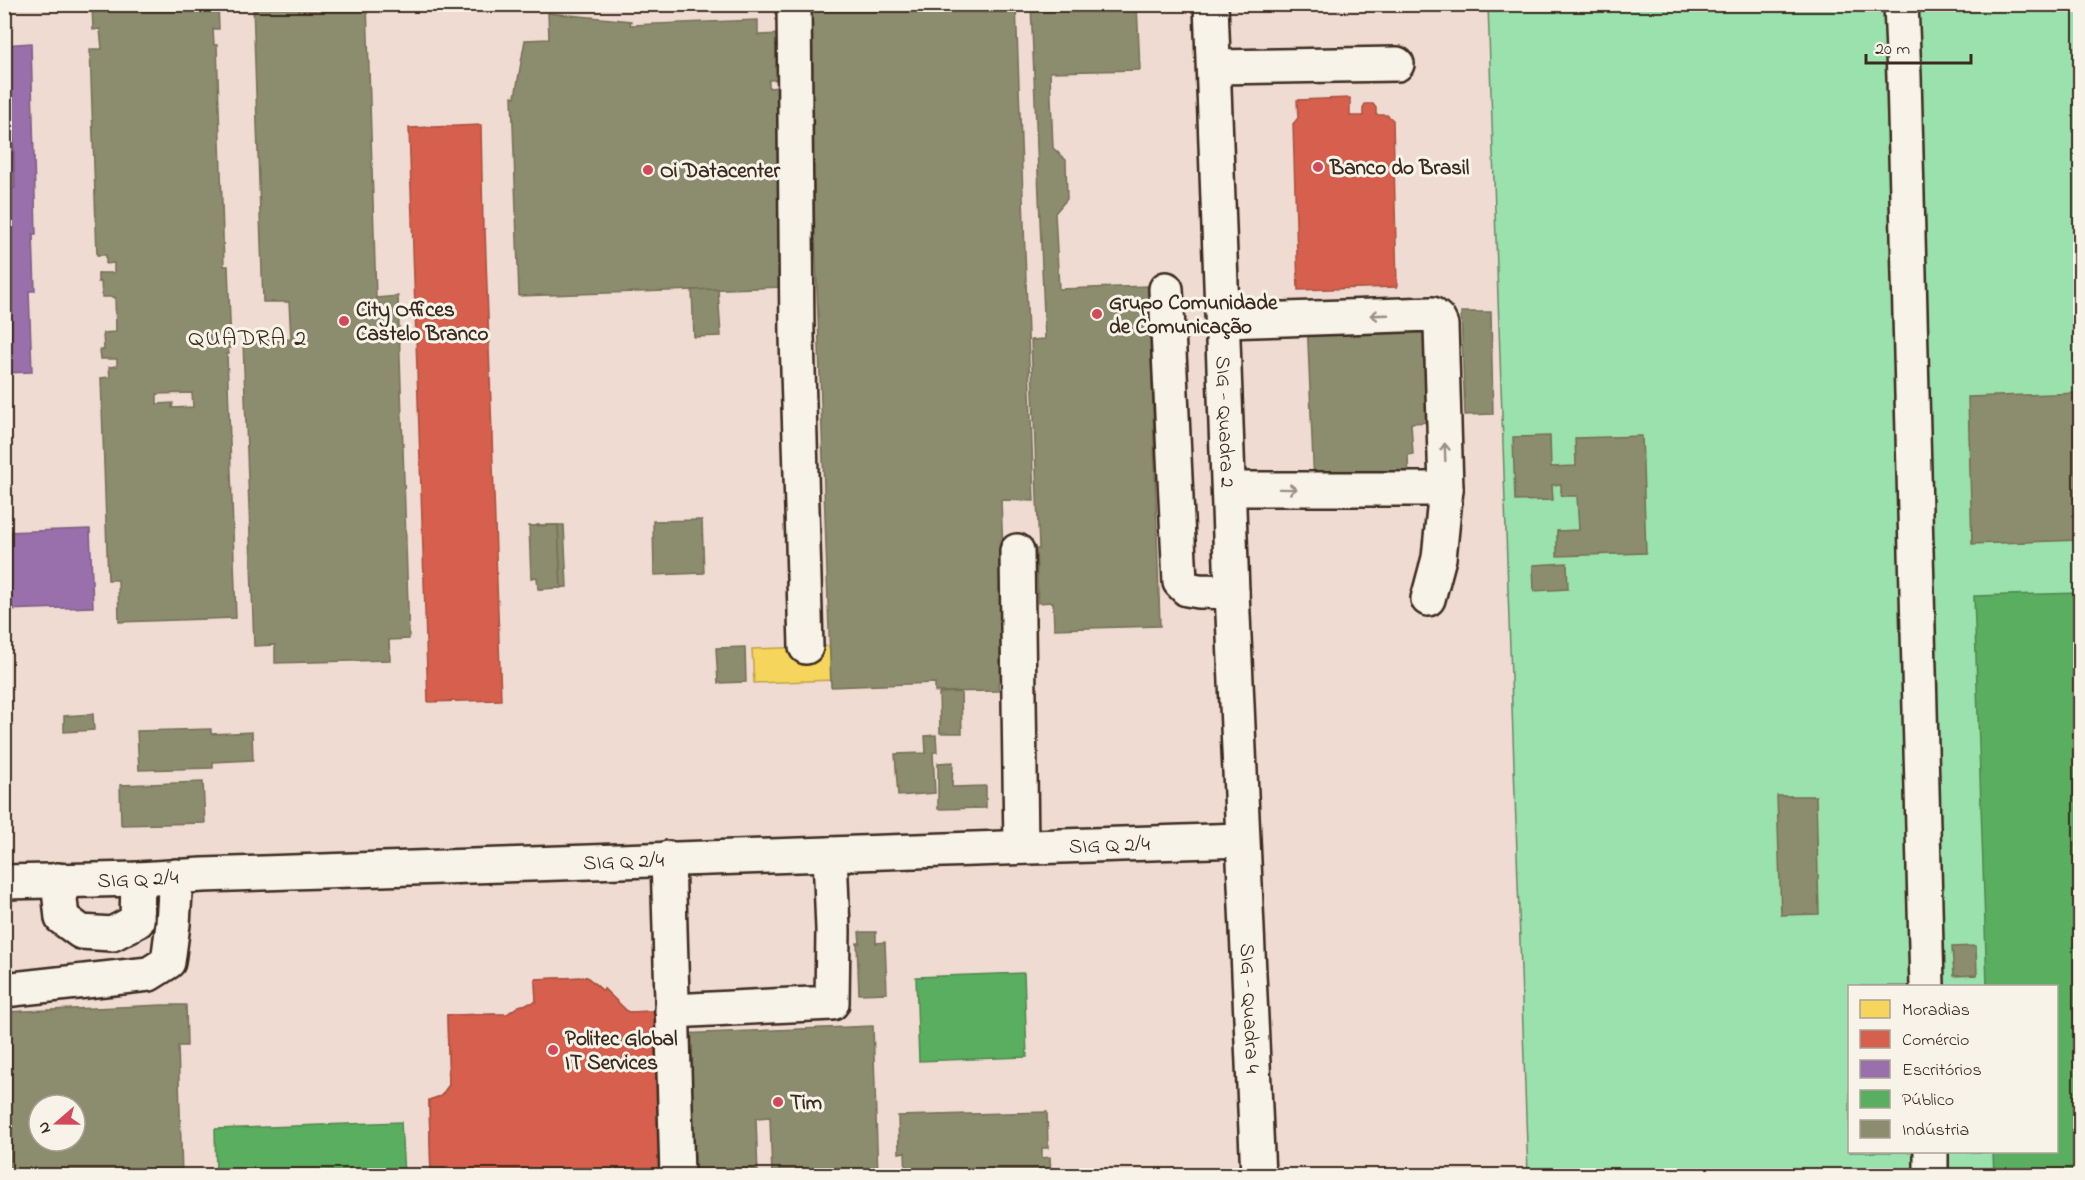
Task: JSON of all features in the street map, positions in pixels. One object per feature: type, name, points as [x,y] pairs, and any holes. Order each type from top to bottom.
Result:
[{"type":"street","points":[[794,4],[797,336],[806,647]]},
{"type":"street","name":"SIG - Quadra 2","points":[[1211,4],[1242,840]]},
{"type":"street","points":[[1901,4],[1927,985]]},
{"type":"street","points":[[1214,67],[1397,64]]},
{"type":"street","points":[[1166,289],[1180,582],[1187,589],[1232,592]]},
{"type":"street","points":[[1224,321],[1432,314],[1438,319],[1441,325],[1446,489],[1439,558],[1428,599]]},
{"type":"street","points":[[1230,489],[1446,489]]},
{"type":"street","points":[[1017,551],[1021,847]]},
{"type":"street","name":"SIG Q 2/4","points":[[4,882],[1242,840]]},
{"type":"street","name":"SIG - Quadra 4","points":[[1242,840],[1258,1176]]},
{"type":"street","points":[[672,1011],[832,1003],[833,930],[830,854]]},
{"type":"street","points":[[668,858],[677,1176]]},
{"type":"street","points":[[4,990],[148,974],[168,962],[176,876]]},
{"type":"street","points":[[58,880],[62,918],[81,932],[112,934],[137,921],[138,879]]},
{"type":"street","points":[[1931,1153],[1931,1176]]},
{"type":"shaded area","points":[[5,5],[2080,5],[2080,1175],[5,1176]]},
{"type":"green space","points":[[1488,5],[2080,5],[2080,1175],[1528,1175]]},
{"type":"building: Moradias","points":[[832,646],[834,680],[754,683],[752,649]]},
{"type":"building: Comércio","points":[[1350,98],[1350,116],[1363,116],[1365,104],[1373,104],[1376,108],[1376,115],[1387,115],[1393,120],[1397,287],[1298,290],[1293,124],[1298,118],[1297,100]]},
{"type":"building: Comércio","points":[[481,125],[501,700],[428,702],[409,128]]},
{"type":"building: Comércio","name":"Politec Global IT Services","points":[[587,977],[603,991],[604,989],[628,1012],[657,1011],[663,1176],[431,1176],[429,1100],[441,1096],[449,1085],[447,1015],[507,1014],[519,1006],[536,1002],[535,979]]},
{"type":"building: Comércio","name":"Politec Global IT Services","points":[[587,977],[603,991],[604,989],[628,1012],[657,1011],[663,1176],[431,1176],[429,1100],[441,1096],[449,1085],[447,1015],[507,1014],[519,1006],[536,1002],[535,979]]},
{"type":"building: Escritórios","points":[[31,43],[36,234],[33,234],[35,291],[29,291],[32,372],[4,373],[4,45]]},
{"type":"building: Escritórios","points":[[4,96],[12,96],[15,188],[4,188]]},
{"type":"building: Escritórios","points":[[90,529],[93,607],[4,610],[4,532]]},
{"type":"building: Público","points":[[2080,593],[2080,1176],[1994,1176],[1993,1153],[2058,1153],[2058,985],[1987,985],[1974,596]]},
{"type":"building: Público","points":[[1024,973],[1027,1057],[919,1061],[916,977]]},
{"type":"building: Público","points":[[401,1122],[404,1176],[216,1176],[215,1129]]},
{"type":"building: Indústria","points":[[92,4],[218,4],[219,29],[213,29],[214,45],[217,45],[224,266],[228,266],[231,348],[228,347],[229,354],[227,354],[236,618],[119,622],[118,580],[108,580],[101,378],[110,377],[109,367],[117,366],[117,359],[101,359],[100,350],[104,350],[103,333],[116,332],[115,297],[102,297],[101,282],[98,282],[98,273],[114,273],[114,263],[106,264],[106,255],[97,255],[90,49],[102,49],[100,29],[93,30]],"holes":[[[192,393],[193,407],[172,408],[173,403],[157,404],[157,394]]]},
{"type":"building: Indústria","name":"City Offices Castelo Branco","points":[[253,4],[367,4],[376,298],[398,296],[409,639],[389,640],[390,660],[275,663],[275,645],[254,646],[243,341],[291,339],[289,302],[263,302]]},
{"type":"building: Indústria","points":[[807,4],[1016,4],[1034,501],[1001,500],[1008,682],[998,682],[999,691],[935,692],[935,683],[831,687]]},
{"type":"building: Indústria","name":"Grupo Comunidade de Comunicação","points":[[1031,4],[1137,4],[1140,70],[1050,72],[1053,148],[1066,160],[1067,199],[1055,213],[1059,289],[1149,286],[1160,626],[1054,629],[1053,602],[1038,603],[1036,549],[1039,549],[1031,340],[1045,339]]},
{"type":"building: Indústria","name":"Oi Datacenter","points":[[548,13],[631,21],[630,25],[758,20],[758,35],[782,34],[784,79],[769,80],[769,88],[778,87],[785,287],[519,296],[512,96],[515,97],[525,40],[549,39]]},
{"type":"building: Indústria","points":[[718,289],[721,336],[694,337],[692,290]]},
{"type":"building: Indústria","points":[[1461,312],[1491,312],[1493,414],[1465,415]]},
{"type":"building: Indústria","points":[[1445,313],[1450,421],[1411,423],[1413,454],[1408,455],[1409,482],[1314,486],[1307,319]]},
{"type":"building: Indústria","points":[[2080,393],[2080,540],[1972,544],[1968,397]]},
{"type":"building: Indústria","points":[[1550,436],[1551,467],[1576,466],[1575,438],[1642,436],[1646,553],[1557,556],[1557,531],[1579,530],[1577,496],[1561,496],[1561,484],[1552,485],[1553,500],[1515,501],[1513,437]]},
{"type":"building: Indústria","points":[[702,520],[704,573],[654,575],[653,521]]},
{"type":"building: Indústria","points":[[537,525],[564,525],[567,587],[540,589]]},
{"type":"building: Indústria","points":[[558,525],[561,588],[538,589],[537,577],[531,578],[529,526]]},
{"type":"building: Indústria","points":[[1567,563],[1568,589],[1534,591],[1533,565]]},
{"type":"building: Indústria","points":[[745,647],[746,682],[718,683],[716,648]]},
{"type":"building: Indústria","points":[[961,692],[962,733],[940,733],[939,693]]},
{"type":"building: Indústria","points":[[93,714],[94,730],[64,732],[64,716]]},
{"type":"building: Indústria","points":[[211,729],[211,734],[252,732],[253,760],[213,762],[213,768],[139,770],[137,731]]},
{"type":"building: Indústria","points":[[936,735],[937,752],[933,752],[935,793],[898,796],[895,754],[926,753],[925,736]]},
{"type":"building: Indústria","points":[[953,762],[952,787],[986,786],[986,808],[938,809],[938,763]]},
{"type":"building: Indústria","points":[[203,782],[205,823],[121,825],[120,785]]},
{"type":"building: Indústria","points":[[1777,796],[1816,796],[1819,914],[1781,915]]},
{"type":"building: Indústria","points":[[859,932],[876,932],[876,943],[885,942],[887,993],[859,994],[857,943],[860,943]]},
{"type":"building: Indústria","points":[[1976,946],[1977,975],[1954,976],[1952,947]]},
{"type":"building: Indústria","points":[[186,1005],[187,1046],[178,1046],[182,1176],[4,1176],[4,1012]]},
{"type":"building: Indústria","name":"Tim","points":[[873,1026],[878,1176],[772,1176],[770,1117],[756,1118],[758,1176],[683,1176],[678,1034]]},
{"type":"building: Indústria","points":[[1047,1112],[1048,1148],[1042,1148],[1042,1158],[1050,1157],[1051,1176],[906,1176],[905,1152],[899,1153],[898,1116]]},
{"type":"place","name":"Banco do Brasil","points":[[1318,167]]},
{"type":"place","name":"Oi Datacenter","points":[[648,170]]},
{"type":"place","name":"Grupo Comunidade de Comunicação","points":[[1097,314]]},
{"type":"place","name":"City Offices Castelo Branco","points":[[344,321]]},
{"type":"place","name":"Politec Global IT Services","points":[[553,1050]]},
{"type":"place","name":"Tim","points":[[778,1102]]},
{"type":"district","name":"QUADRA 2","points":[[248,337]]}]
